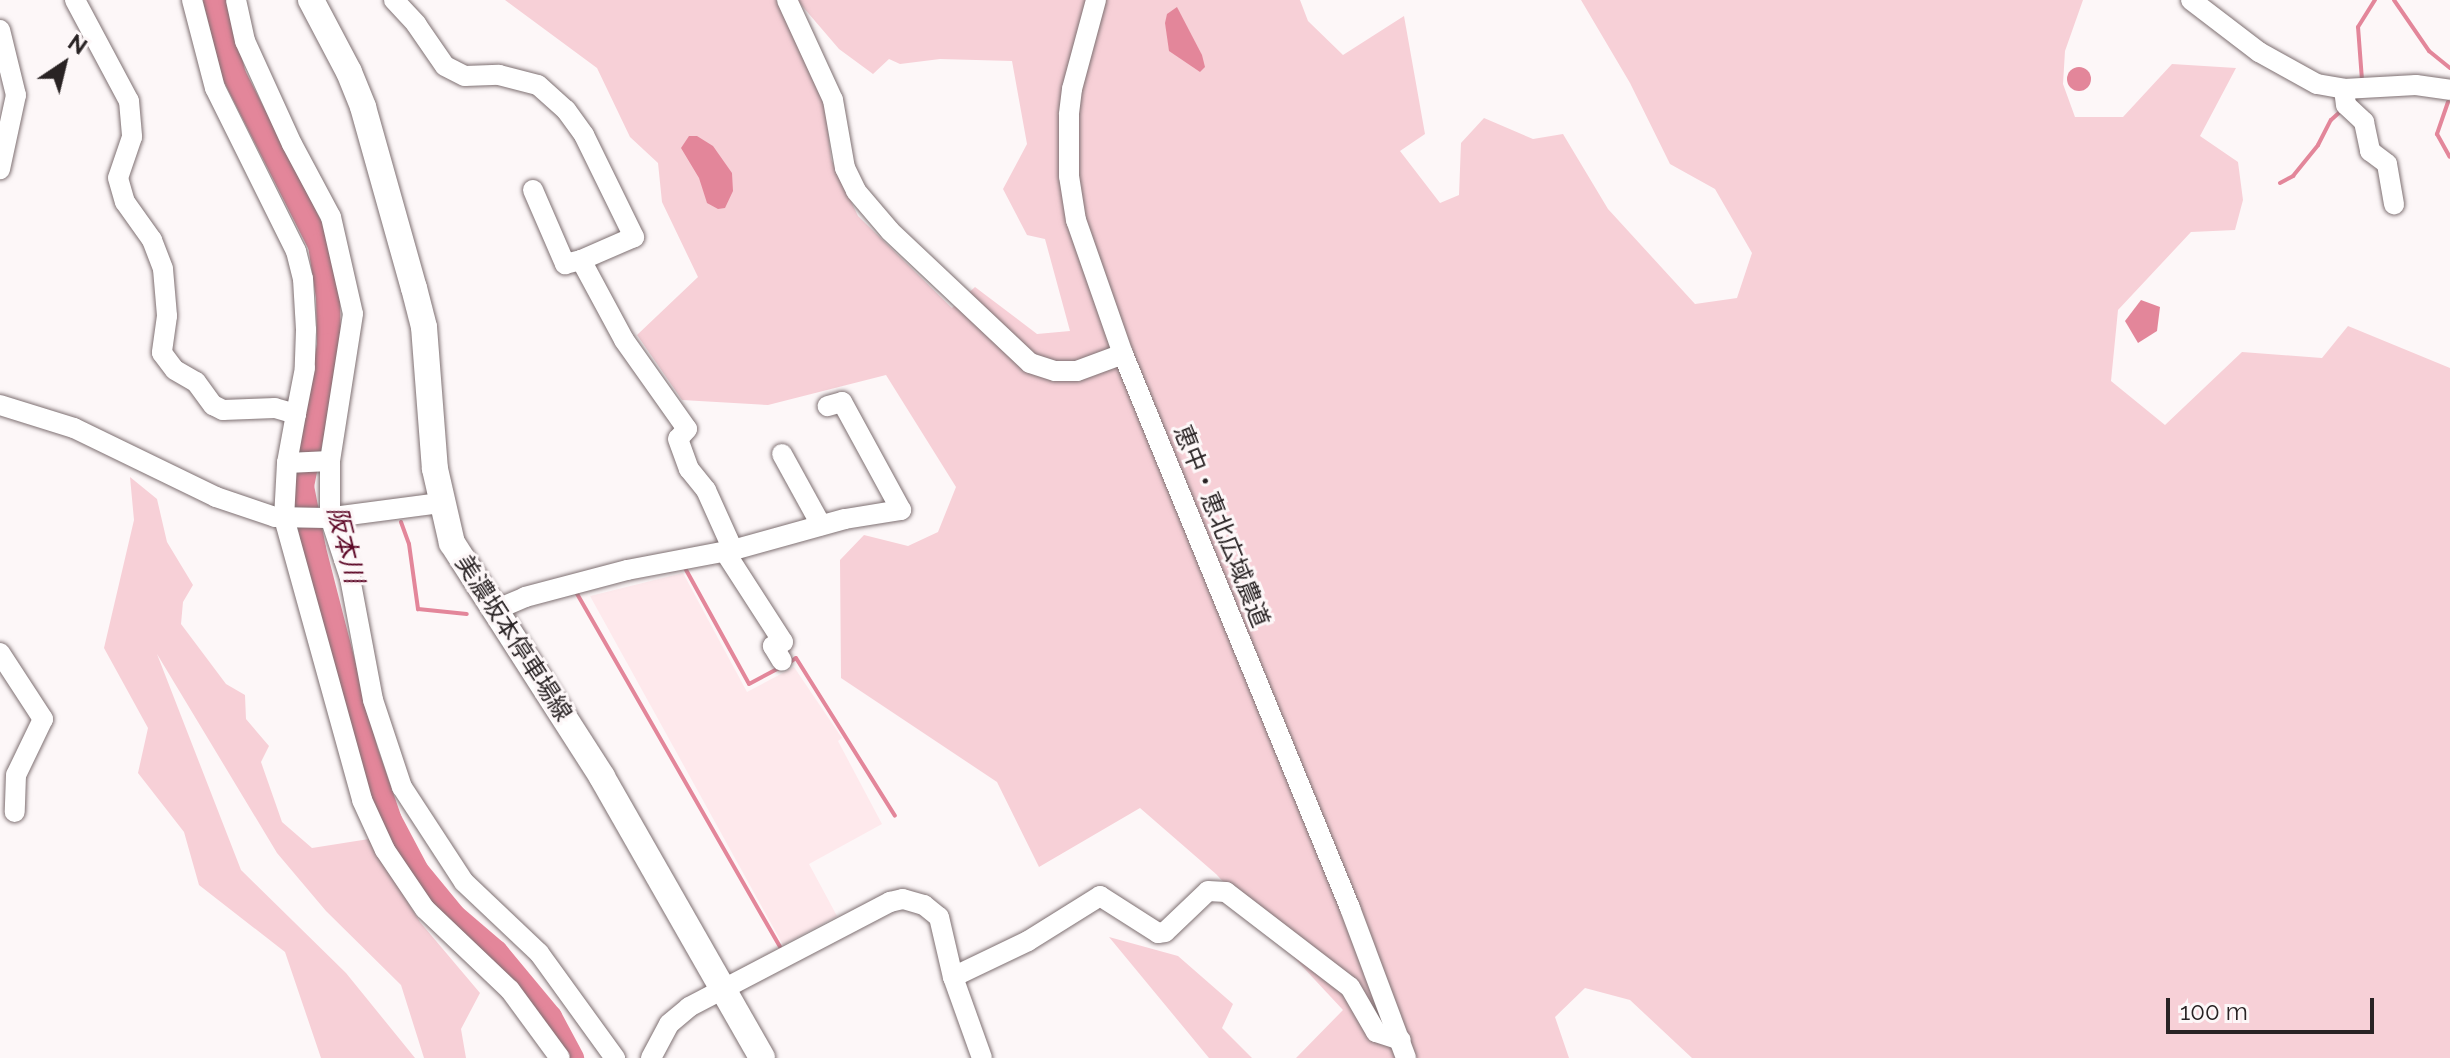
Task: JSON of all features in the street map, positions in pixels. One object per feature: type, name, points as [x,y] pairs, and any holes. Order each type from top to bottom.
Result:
[{"type":"main road","name":"美濃坂本停車場線","points":[[311,0],[349,72],[363,107],[414,288],[424,327],[440,503],[459,556],[602,777],[762,1058]]},
{"type":"street","points":[[75,0],[125,92],[133,116],[132,137],[118,178],[125,202],[152,240],[163,269],[167,316],[162,353],[175,370],[196,382],[213,405],[223,410],[275,408],[296,414]]},
{"type":"street","points":[[192,0],[215,88],[296,251],[303,279],[305,368],[287,463],[288,518],[362,800],[385,850],[425,909],[510,990],[560,1058]]},
{"type":"street","points":[[236,0],[245,41],[292,144],[331,217],[353,314],[330,461],[328,518],[350,578],[373,700],[402,787],[464,882],[539,953],[615,1058]]},
{"type":"street","points":[[394,0],[416,24],[445,66],[465,76],[499,75],[538,85],[566,110],[601,166],[634,237],[565,264],[533,190]]},
{"type":"street","points":[[787,0],[833,100],[845,168],[856,191],[890,231],[1030,363],[1055,371],[1077,371],[1123,354]]},
{"type":"street","name":"恵中・恵北広域農道","points":[[1096,0],[1072,89],[1069,176],[1076,220],[1123,354],[1404,1049]]},
{"type":"street","points":[[2191,0],[2249,46],[2317,84],[2344,89],[2405,85],[2450,90]]},
{"type":"street","points":[[0,30],[16,95],[0,169]]},
{"type":"street","points":[[2344,89],[2346,105],[2364,122],[2370,151],[2387,164],[2394,204]]},
{"type":"street","points":[[581,260],[624,340],[687,429],[678,439],[689,469],[706,490],[729,551],[783,642],[773,646],[782,661]]},
{"type":"street","points":[[495,610],[525,597],[627,570],[729,551],[821,525],[901,510],[842,402],[828,406]]},
{"type":"street","points":[[0,405],[64,424],[216,497],[252,511],[288,518],[328,518],[440,503]]},
{"type":"street","points":[[782,454],[821,525]]},
{"type":"street","points":[[287,463],[330,461]]},
{"type":"street","points":[[0,653],[43,719],[28,743],[16,775],[15,812]]},
{"type":"street","points":[[953,977],[1028,941],[1100,896],[1158,933],[1165,932],[1208,891],[1226,892],[1350,987],[1376,1032],[1404,1049]]},
{"type":"street","points":[[651,1058],[676,1016],[721,989],[890,902],[903,899],[924,905],[939,917],[953,977],[982,1058]]},
{"type":"shaded area","points":[[505,0],[776,0],[825,102],[831,159],[858,216],[952,308],[975,287],[1037,334],[1070,331],[1045,239],[1027,235],[1003,189],[1027,144],[1012,61],[940,59],[900,64],[889,59],[873,74],[839,49],[797,0],[1300,0],[1308,21],[1343,55],[1404,16],[1425,134],[1400,151],[1440,203],[1459,195],[1461,143],[1484,118],[1533,139],[1563,134],[1608,209],[1695,304],[1737,298],[1752,253],[1715,189],[1670,164],[1630,83],[1581,0],[2083,0],[2065,51],[2063,84],[2075,117],[2123,117],[2172,64],[2236,68],[2200,136],[2238,162],[2243,200],[2235,230],[2191,232],[2118,310],[2111,381],[2165,425],[2242,352],[2322,358],[2348,326],[2450,368],[2450,1058],[1692,1058],[1630,1000],[1585,988],[1555,1017],[1569,1058],[1296,1058],[1343,1010],[1216,874],[1140,808],[1039,867],[997,782],[841,678],[840,560],[864,535],[908,546],[938,532],[956,487],[886,375],[768,405],[682,400],[637,335],[698,277],[662,202],[658,163],[630,137],[597,68]]},
{"type":"shaded area","points":[[1177,7],[1202,55],[1205,67],[1200,72],[1169,51],[1165,23],[1167,14]]},
{"type":"shaded area","points":[[2079,67],[2090,74],[2091,79],[2084,90],[2079,91],[2068,84],[2067,79],[2074,68]]},
{"type":"shaded area","points":[[689,136],[697,136],[713,146],[732,173],[733,191],[725,208],[718,209],[707,203],[699,178],[681,148]]},
{"type":"shaded area","points":[[2141,300],[2160,307],[2157,331],[2138,343],[2125,321]]},
{"type":"shaded area","points":[[130,477],[157,499],[167,542],[193,585],[183,602],[181,624],[226,684],[245,695],[246,719],[269,746],[261,762],[282,822],[312,848],[369,839],[420,922],[480,993],[461,1029],[466,1058],[424,1058],[401,985],[326,911],[277,853],[157,654],[241,870],[346,973],[415,1058],[321,1058],[285,952],[199,885],[184,832],[138,773],[148,728],[104,648],[134,520]]},
{"type":"shaded area","points":[[683,573],[747,692],[794,667],[842,738],[838,741],[882,824],[809,864],[837,916],[783,945],[590,596]]},
{"type":"shaded area","points":[[1109,937],[1178,956],[1233,1004],[1222,1028],[1252,1058],[1209,1058]]},
{"type":"waterway","name":"阪本川","points":[[215,0],[234,75],[320,245],[328,297],[329,345],[302,486],[314,549],[365,748],[390,820],[417,871],[454,916],[496,952],[550,1017],[572,1058]]},
{"type":"waterway","points":[[2362,80],[2358,27],[2375,0]]},
{"type":"waterway","points":[[2394,0],[2429,51],[2450,68]]},
{"type":"waterway","points":[[2448,102],[2437,134],[2450,157]]},
{"type":"waterway","points":[[2280,183],[2293,176],[2318,145],[2331,120],[2341,111]]},
{"type":"waterway","points":[[401,522],[409,544],[418,609],[467,614]]},
{"type":"waterway","points":[[685,568],[749,684],[779,668]]},
{"type":"waterway","points":[[579,591],[576,592],[780,947]]},
{"type":"waterway","points":[[790,662],[796,658],[895,816]]}]
